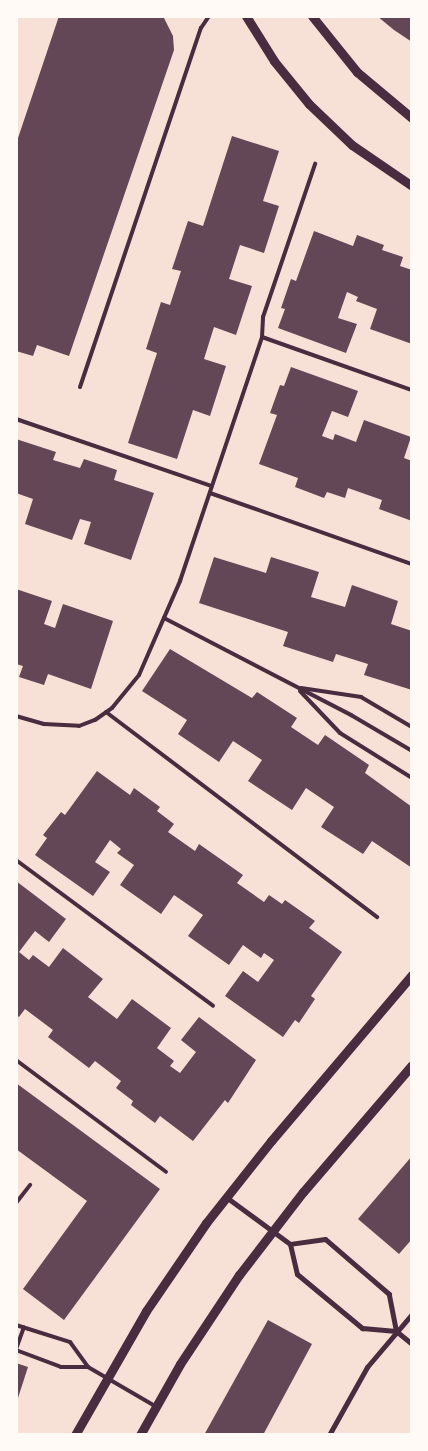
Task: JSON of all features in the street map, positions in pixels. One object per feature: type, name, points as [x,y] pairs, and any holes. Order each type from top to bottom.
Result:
[{"type":"street","points":[[246,16],[274,61],[313,108],[352,145],[412,186]]},
{"type":"street","points":[[312,16],[357,72],[412,118]]},
{"type":"street","points":[[75,1435],[106,1377],[175,1267],[226,1197],[412,975]]},
{"type":"street","points":[[140,1435],[155,1406],[209,1318],[272,1231],[412,1065]]},
{"type":"street","points":[[226,1197],[290,1244],[297,1274],[362,1328],[396,1332],[412,1344]]},
{"type":"street","points":[[290,1244],[325,1239],[389,1294],[396,1332]]},
{"type":"street","points":[[328,1435],[367,1367],[412,1314]]},
{"type":"lane","points":[[80,387],[201,28],[208,16]]},
{"type":"lane","points":[[16,716],[44,724],[79,726],[106,712],[139,675],[164,618],[210,494],[262,337],[263,317],[315,164]]},
{"type":"lane","points":[[262,337],[412,390]]},
{"type":"lane","points":[[16,419],[212,486]]},
{"type":"lane","points":[[210,494],[412,564]]},
{"type":"lane","points":[[164,618],[412,751]]},
{"type":"lane","points":[[296,688],[361,697],[412,726]]},
{"type":"lane","points":[[296,688],[340,733],[412,778]]},
{"type":"lane","points":[[106,712],[377,917]]},
{"type":"lane","points":[[16,860],[213,1006]]},
{"type":"lane","points":[[16,1060],[166,1172]]},
{"type":"lane","points":[[16,1203],[30,1185]]},
{"type":"lane","points":[[16,1325],[70,1342],[88,1367],[155,1406]]},
{"type":"lane","points":[[24,1327],[16,1349],[61,1367],[88,1367]]},
{"type":"building","points":[[59,16],[163,16],[173,36],[174,50],[69,356],[37,345],[33,356],[16,351],[16,144]]},
{"type":"building","points":[[377,16],[412,16],[412,42],[394,30]]},
{"type":"building","points":[[232,136],[279,151],[263,201],[279,206],[264,253],[240,245],[229,279],[252,286],[236,335],[214,327],[204,359],[226,366],[210,416],[193,410],[177,459],[128,443],[157,353],[146,349],[161,302],[170,305],[181,271],[172,269],[188,221],[203,226]]},
{"type":"building","points":[[314,231],[353,246],[357,235],[384,245],[382,250],[403,257],[400,266],[412,270],[412,344],[370,329],[377,309],[356,301],[358,297],[347,292],[338,318],[357,324],[346,353],[278,328],[285,309],[281,308],[291,279],[296,281]]},
{"type":"building","points":[[291,367],[358,391],[348,417],[332,411],[322,436],[333,440],[335,434],[356,442],[364,420],[411,437],[404,458],[412,461],[412,521],[379,509],[382,500],[348,488],[345,498],[327,492],[324,498],[295,487],[298,478],[259,464],[277,415],[270,413],[280,385],[284,386]]},
{"type":"building","points":[[16,439],[56,452],[53,460],[80,468],[84,459],[117,470],[114,480],[154,493],[131,560],[84,544],[91,522],[80,519],[72,540],[25,524],[33,499],[16,493]]},
{"type":"building","points":[[214,557],[266,573],[271,557],[319,572],[311,597],[345,607],[352,585],[398,601],[391,624],[412,631],[412,690],[364,675],[368,664],[336,654],[333,662],[283,646],[288,632],[199,603]]},
{"type":"building","points":[[16,589],[52,601],[44,624],[55,628],[63,604],[113,621],[91,689],[48,674],[44,685],[19,677],[23,666],[16,664]]},
{"type":"building","points":[[170,649],[252,698],[257,692],[297,718],[291,727],[318,745],[325,735],[369,765],[365,773],[412,807],[412,868],[372,841],[363,854],[321,827],[334,807],[306,788],[292,810],[248,781],[262,760],[233,741],[219,762],[178,734],[187,720],[142,691]]},
{"type":"building","points":[[97,771],[130,795],[134,788],[160,807],[157,811],[174,824],[168,832],[195,851],[199,844],[243,875],[237,883],[264,902],[269,895],[282,904],[285,900],[315,921],[309,928],[342,952],[311,996],[315,999],[299,1023],[295,1020],[283,1037],[225,996],[243,971],[258,982],[274,960],[264,953],[261,958],[243,945],[229,965],[188,936],[203,915],[174,895],[161,914],[120,885],[134,865],[117,853],[121,849],[110,840],[95,862],[110,872],[93,896],[35,855],[47,838],[43,835],[61,812],[65,815]]},
{"type":"building","points":[[16,881],[66,919],[49,942],[35,931],[19,952],[29,960],[33,955],[49,967],[63,948],[103,979],[88,997],[117,1019],[132,999],[171,1028],[157,1048],[174,1061],[170,1066],[180,1073],[196,1052],[181,1040],[199,1017],[256,1060],[228,1103],[225,1100],[193,1141],[160,1116],[155,1123],[131,1105],[133,1101],[116,1088],[121,1081],[95,1061],[89,1068],[48,1037],[53,1030],[25,1009],[19,1017],[16,1015]]},
{"type":"building","points":[[16,1083],[160,1189],[64,1320],[23,1289],[87,1201],[16,1149]]},
{"type":"building","points":[[412,1156],[412,1239],[399,1254],[358,1219]]},
{"type":"building","points":[[268,1320],[312,1344],[263,1435],[204,1435]]},
{"type":"building","points":[[16,1363],[28,1367],[17,1401],[16,1401]]}]
